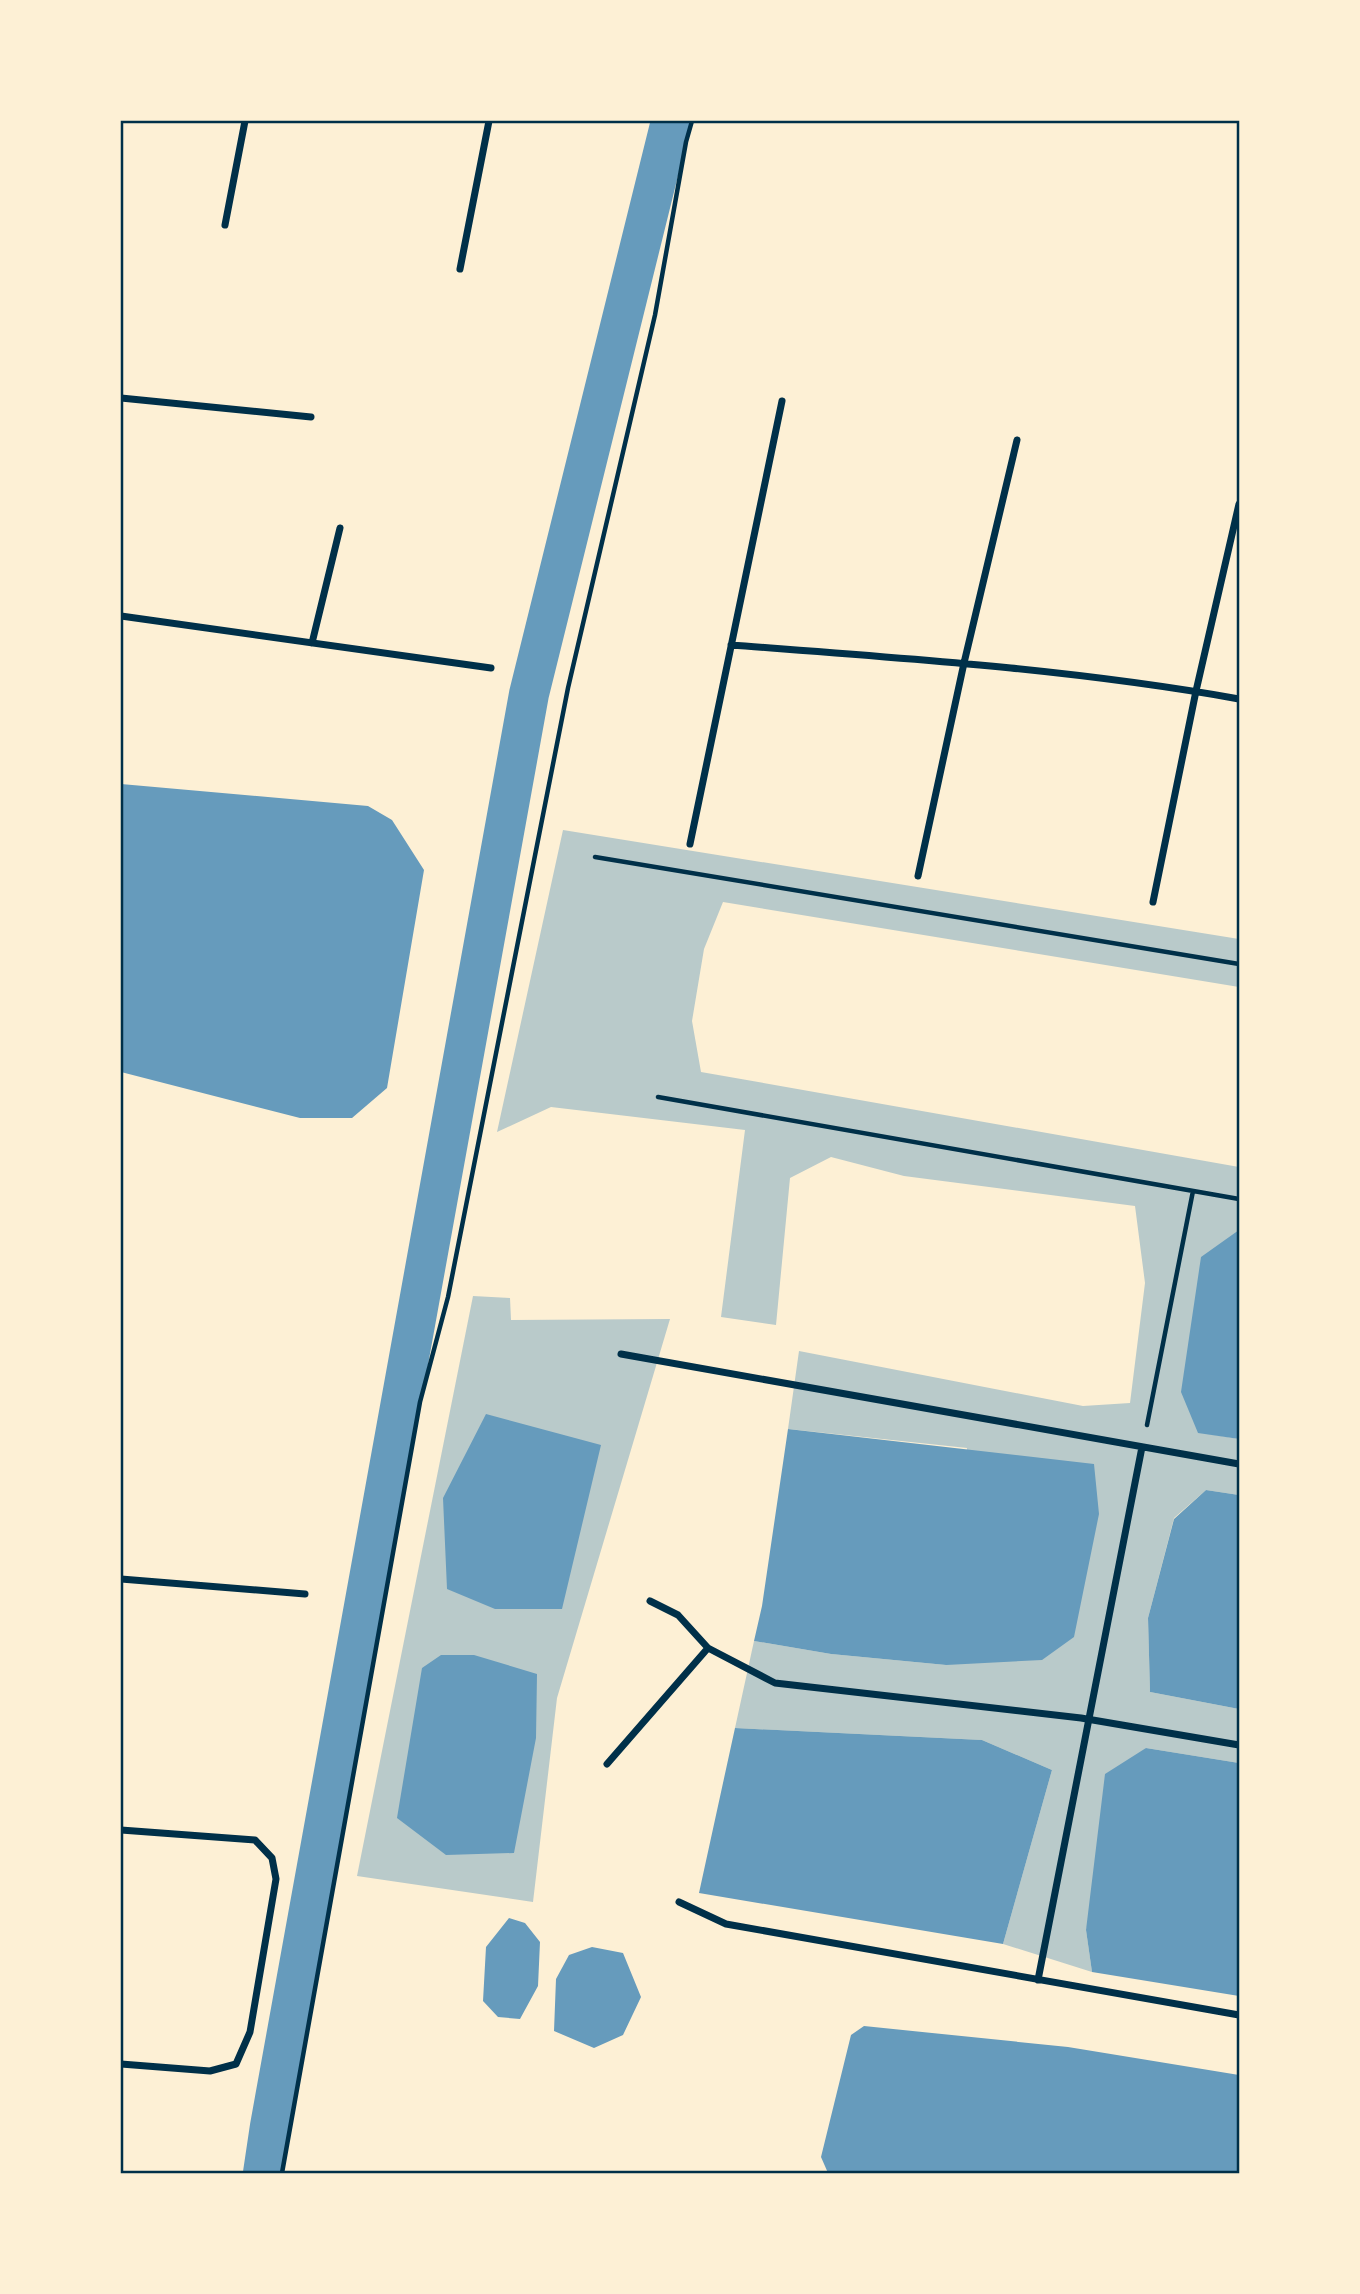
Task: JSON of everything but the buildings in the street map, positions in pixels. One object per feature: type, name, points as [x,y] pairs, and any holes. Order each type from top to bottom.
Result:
[{"type":"street","points":[[225,225],[245,121]]},
{"type":"street","points":[[460,269],[489,121]]},
{"type":"street","points":[[121,398],[311,417]]},
{"type":"street","points":[[690,844],[782,401]]},
{"type":"street","points":[[918,876],[964,663],[1017,440]]},
{"type":"street","points":[[1153,902],[1196,691],[1239,504]]},
{"type":"street","points":[[312,643],[340,528]]},
{"type":"street","points":[[121,616],[491,668]]},
{"type":"street","points":[[731,645],[964,663],[1196,691],[1239,699]]},
{"type":"street","points":[[621,1354],[1239,1464]]},
{"type":"street","points":[[1038,1980],[1142,1447]]},
{"type":"street","points":[[121,1579],[305,1594]]},
{"type":"street","points":[[650,1601],[678,1615],[708,1648],[775,1683],[1089,1720],[1239,1745]]},
{"type":"street","points":[[607,1764],[708,1648]]},
{"type":"street","points":[[121,1830],[256,1840],[272,1858],[276,1878],[250,2032],[236,2064],[210,2071],[121,2064]]},
{"type":"street","points":[[679,1902],[726,1924],[1239,2015]]},
{"type":"path","points":[[282,2173],[420,1402],[448,1297],[568,688],[655,315],[692,121]]},
{"type":"path","points":[[596,858],[1239,964]]},
{"type":"path","points":[[658,1097],[1239,1199]]},
{"type":"path","points":[[1142,1447],[1193,1191]]},
{"type":"shaded area","points":[[563,830],[1239,939],[1239,987],[723,902],[704,949],[692,1021],[701,1072],[1239,1167],[1239,1230],[1198,1432],[1239,1439],[1239,1495],[1206,1490],[1174,1518],[1148,1618],[1150,1692],[1239,1709],[1239,1763],[1146,1748],[1086,1930],[1092,1972],[1003,1944],[1052,1770],[982,1740],[735,1728],[754,1641],[831,1654],[946,1665],[967,1448],[788,1429],[799,1351],[1083,1406],[1130,1403],[1145,1283],[1135,1206],[904,1176],[831,1157],[790,1178],[776,1325],[721,1317],[745,1130],[551,1107],[497,1132]]},
{"type":"shaded area","points":[[473,1296],[510,1298],[511,1320],[670,1319],[557,1698],[533,1902],[357,1876]]},
{"type":"water","points":[[121,784],[368,806],[392,820],[424,870],[387,1088],[352,1118],[300,1118],[121,1072]]},
{"type":"water","points":[[1239,1230],[1239,1439],[1198,1433],[1181,1392],[1201,1257]]},
{"type":"water","points":[[486,1414],[601,1445],[562,1609],[495,1609],[447,1589],[443,1498]]},
{"type":"water","points":[[788,1429],[1094,1464],[1099,1514],[1074,1637],[1042,1660],[946,1665],[831,1654],[754,1641],[762,1606]]},
{"type":"water","points":[[1206,1490],[1239,1495],[1239,1709],[1150,1692],[1148,1618],[1174,1519]]},
{"type":"water","points":[[441,1655],[474,1655],[537,1674],[536,1738],[514,1853],[446,1855],[397,1818],[422,1668]]},
{"type":"water","points":[[735,1728],[982,1740],[1052,1770],[1003,1944],[699,1893]]},
{"type":"water","points":[[1146,1748],[1239,1763],[1239,1996],[1092,1972],[1086,1930],[1105,1774]]},
{"type":"water","points":[[509,1918],[525,1923],[540,1942],[538,1986],[520,2019],[498,2017],[483,2001],[486,1947]]},
{"type":"water","points":[[592,1947],[623,1953],[641,1997],[623,2035],[594,2048],[554,2031],[556,1979],[569,1955]]},
{"type":"water","points":[[864,2026],[1068,2047],[1239,2075],[1239,2173],[828,2173],[821,2157],[851,2035]]},
{"type":"waterway","points":[[263,2173],[529,694],[671,121]]}]
